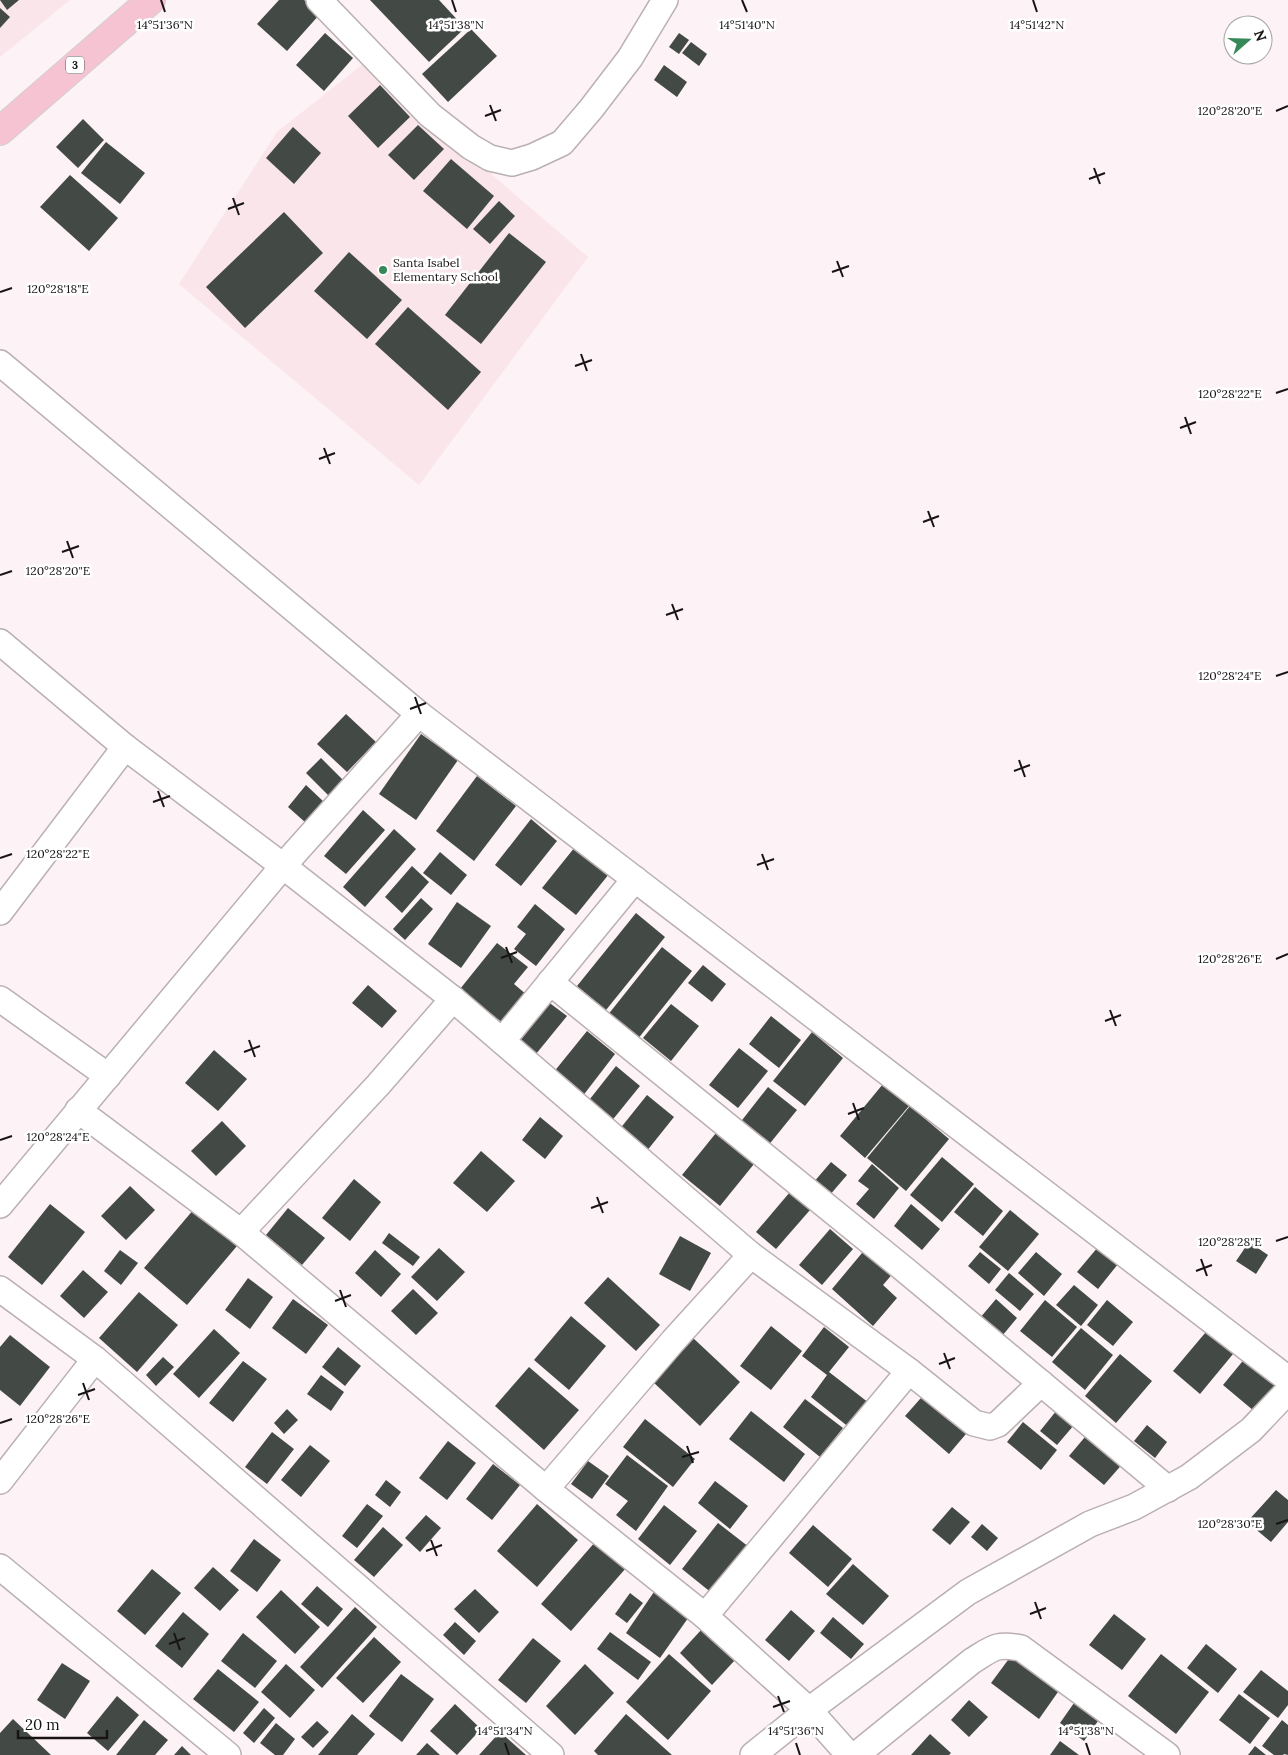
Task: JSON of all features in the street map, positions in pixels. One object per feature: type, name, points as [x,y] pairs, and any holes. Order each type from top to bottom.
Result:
[{"type":"highway","name":"3","points":[[0,131],[151,0]]},
{"type":"street","points":[[319,0],[430,115],[471,147],[490,158],[512,163],[532,157],[562,143],[630,58],[665,0]]},
{"type":"street","points":[[0,363],[419,714],[1288,1379]]},
{"type":"street","points":[[0,642],[125,747],[283,866],[453,999],[751,1255],[909,1371],[974,1423],[990,1427],[998,1424],[1040,1383]]},
{"type":"street","points":[[0,1205],[283,866],[419,714]]},
{"type":"street","points":[[0,912],[125,747]]},
{"type":"street","points":[[502,1041],[635,879]]},
{"type":"street","points":[[550,982],[904,1269],[1168,1489]]},
{"type":"street","points":[[0,999],[108,1076]]},
{"type":"street","points":[[241,1232],[378,1085],[453,999]]},
{"type":"street","points":[[78,1110],[241,1232],[546,1490],[705,1616],[809,1710],[849,1755]]},
{"type":"street","points":[[546,1490],[673,1340],[751,1255]]},
{"type":"street","points":[[0,1289],[95,1359],[551,1755]]},
{"type":"street","points":[[0,1481],[95,1359]]},
{"type":"street","points":[[705,1616],[909,1371]]},
{"type":"street","points":[[753,1755],[809,1710],[968,1592],[1090,1524],[1134,1507],[1189,1477],[1251,1430],[1288,1391]]},
{"type":"street","points":[[0,1567],[228,1755]]},
{"type":"street","points":[[856,1755],[972,1662],[989,1650],[1003,1645],[1021,1648],[1167,1755]]},
{"type":"shaded area","points":[[0,0],[70,0],[0,57]]},
{"type":"shaded area","name":"Santa Isabel Elementary School","points":[[363,64],[588,257],[419,485],[179,284],[277,132]]},
{"type":"building","points":[[0,0],[19,0],[7,10]]},
{"type":"building","points":[[279,0],[304,0],[320,14],[287,51],[257,24]]},
{"type":"building","points":[[370,0],[439,0],[465,28],[429,62]]},
{"type":"building","points":[[0,8],[10,17],[0,28]]},
{"type":"building","points":[[471,29],[497,56],[448,102],[422,74]]},
{"type":"building","points":[[325,33],[353,58],[324,91],[296,65]]},
{"type":"building","points":[[679,33],[689,40],[679,54],[669,47]]},
{"type":"building","points":[[691,42],[707,54],[699,66],[682,53]]},
{"type":"building","points":[[664,65],[687,82],[677,97],[654,80]]},
{"type":"building","points":[[380,85],[410,117],[378,148],[348,116]]},
{"type":"building","points":[[83,119],[104,140],[78,168],[56,147]]},
{"type":"building","points":[[418,125],[444,149],[414,180],[388,155]]},
{"type":"building","points":[[293,127],[321,153],[294,184],[266,158]]},
{"type":"building","points":[[106,142],[145,173],[120,204],[81,173]]},
{"type":"building","points":[[451,159],[494,196],[467,229],[423,191]]},
{"type":"building","points":[[70,175],[118,218],[89,251],[40,207]]},
{"type":"building","points":[[499,201],[515,216],[490,244],[473,229]]},
{"type":"building","points":[[284,212],[323,253],[245,328],[206,287]]},
{"type":"building","points":[[509,233],[546,262],[481,344],[445,315]]},
{"type":"building","points":[[349,252],[402,300],[367,339],[314,291]]},
{"type":"building","points":[[408,307],[481,372],[448,410],[375,344]]},
{"type":"building","points":[[346,714],[376,742],[347,772],[317,744]]},
{"type":"building","points":[[421,734],[458,760],[416,820],[379,794]]},
{"type":"building","points":[[321,758],[345,782],[330,797],[306,773]]},
{"type":"building","points":[[477,776],[516,806],[474,861],[436,831]]},
{"type":"building","points":[[306,785],[324,802],[306,823],[288,807]]},
{"type":"building","points":[[363,810],[385,830],[346,874],[324,856]]},
{"type":"building","points":[[531,819],[557,841],[521,886],[495,865]]},
{"type":"building","points":[[394,829],[416,849],[365,907],[343,887]]},
{"type":"building","points":[[575,847],[609,874],[576,915],[542,888]]},
{"type":"building","points":[[440,852],[467,875],[451,895],[423,873]]},
{"type":"building","points":[[412,866],[429,882],[402,913],[385,897]]},
{"type":"building","points":[[421,898],[433,909],[405,940],[393,929]]},
{"type":"building","points":[[457,902],[491,926],[461,968],[428,944]]},
{"type":"building","points":[[535,904],[565,929],[536,966],[514,949],[526,934],[517,927]]},
{"type":"building","points":[[636,913],[665,937],[606,1010],[577,986]]},
{"type":"building","points":[[497,943],[528,967],[514,984],[527,995],[504,1024],[460,989]]},
{"type":"building","points":[[662,947],[692,971],[637,1040],[607,1016]]},
{"type":"building","points":[[703,965],[726,984],[712,1002],[688,983]]},
{"type":"building","points":[[368,985],[397,1011],[382,1028],[352,1003]]},
{"type":"building","points":[[547,1001],[567,1016],[536,1054],[517,1039]]},
{"type":"building","points":[[671,1004],[699,1026],[671,1061],[643,1038]]},
{"type":"building","points":[[771,1016],[801,1040],[779,1068],[749,1044]]},
{"type":"building","points":[[587,1031],[615,1054],[582,1097],[553,1073]]},
{"type":"building","points":[[812,1032],[843,1058],[805,1106],[773,1081]]},
{"type":"building","points":[[739,1048],[768,1071],[738,1108],[709,1085]]},
{"type":"building","points":[[214,1050],[247,1079],[218,1111],[185,1083]]},
{"type":"building","points":[[616,1066],[640,1086],[610,1123],[586,1104]]},
{"type":"building","points":[[883,1084],[909,1106],[865,1158],[840,1136]]},
{"type":"building","points":[[768,1087],[797,1110],[767,1147],[739,1124]]},
{"type":"building","points":[[647,1095],[674,1117],[646,1152],[619,1130]]},
{"type":"building","points":[[910,1106],[949,1139],[906,1191],[867,1158]]},
{"type":"building","points":[[540,1117],[563,1136],[545,1159],[522,1140]]},
{"type":"building","points":[[222,1121],[246,1146],[216,1176],[191,1151]]},
{"type":"building","points":[[716,1133],[754,1164],[720,1206],[682,1175]]},
{"type":"building","points":[[481,1151],[515,1181],[487,1212],[453,1183]]},
{"type":"building","points":[[942,1157],[974,1184],[942,1222],[910,1195]]},
{"type":"building","points":[[831,1162],[847,1175],[829,1196],[813,1183]]},
{"type":"building","points":[[872,1164],[899,1188],[874,1219],[856,1204],[869,1189],[858,1181]]},
{"type":"building","points":[[354,1179],[381,1202],[350,1241],[322,1218]]},
{"type":"building","points":[[130,1186],[155,1210],[126,1240],[101,1216]]},
{"type":"building","points":[[975,1187],[1003,1211],[983,1236],[954,1212]]},
{"type":"building","points":[[790,1192],[810,1210],[776,1249],[756,1232]]},
{"type":"building","points":[[50,1204],[85,1232],[42,1285],[8,1257]]},
{"type":"building","points":[[911,1204],[940,1229],[922,1250],[894,1226]]},
{"type":"building","points":[[288,1208],[325,1238],[302,1265],[266,1235]]},
{"type":"building","points":[[194,1209],[237,1246],[187,1305],[144,1268]]},
{"type":"building","points":[[1010,1210],[1039,1234],[1008,1271],[979,1247]]},
{"type":"building","points":[[830,1229],[853,1249],[822,1285],[799,1265]]},
{"type":"building","points":[[389,1233],[420,1257],[413,1266],[382,1243]]},
{"type":"building","points":[[680,1236],[711,1253],[690,1291],[659,1274]]},
{"type":"building","points":[[1249,1242],[1268,1255],[1256,1274],[1236,1261]]},
{"type":"building","points":[[867,1247],[895,1271],[883,1285],[897,1298],[873,1326],[832,1289]]},
{"type":"building","points":[[1098,1247],[1118,1264],[1098,1289],[1077,1272]]},
{"type":"building","points":[[439,1248],[465,1272],[437,1301],[411,1277]]},
{"type":"building","points":[[120,1250],[138,1263],[121,1285],[104,1271]]},
{"type":"building","points":[[375,1250],[401,1274],[381,1297],[355,1273]]},
{"type":"building","points":[[980,1252],[1001,1269],[989,1284],[968,1266]]},
{"type":"building","points":[[1036,1252],[1062,1274],[1044,1296],[1018,1273]]},
{"type":"building","points":[[83,1270],[108,1292],[84,1318],[60,1296]]},
{"type":"building","points":[[1009,1273],[1034,1294],[1020,1311],[995,1290]]},
{"type":"building","points":[[608,1277],[660,1325],[636,1351],[584,1303]]},
{"type":"building","points":[[248,1278],[273,1297],[250,1329],[225,1310]]},
{"type":"building","points":[[1074,1285],[1098,1305],[1081,1326],[1056,1305]]},
{"type":"building","points":[[413,1289],[438,1313],[416,1335],[391,1311]]},
{"type":"building","points":[[139,1292],[178,1325],[137,1372],[99,1338]]},
{"type":"building","points":[[293,1299],[328,1325],[306,1354],[272,1328]]},
{"type":"building","points":[[996,1299],[1017,1318],[1002,1336],[980,1318]]},
{"type":"building","points":[[1045,1300],[1077,1327],[1052,1357],[1020,1331]]},
{"type":"building","points":[[1107,1300],[1133,1322],[1113,1346],[1087,1325]]},
{"type":"building","points":[[571,1316],[606,1346],[569,1390],[534,1360]]},
{"type":"building","points":[[771,1326],[802,1351],[771,1390],[740,1366]]},
{"type":"building","points":[[1211,1326],[1238,1348],[1200,1394],[1173,1371]]},
{"type":"building","points":[[824,1327],[849,1347],[829,1372],[869,1403],[850,1428],[811,1397],[827,1375],[802,1356]]},
{"type":"building","points":[[1081,1328],[1113,1355],[1085,1390],[1052,1362]]},
{"type":"building","points":[[214,1329],[240,1353],[199,1398],[173,1374]]},
{"type":"building","points":[[10,1335],[50,1367],[20,1406],[0,1390],[0,1347]]},
{"type":"building","points":[[692,1337],[740,1382],[700,1426],[652,1381]]},
{"type":"building","points":[[338,1347],[361,1366],[345,1386],[322,1367]]},
{"type":"building","points":[[1120,1354],[1152,1381],[1116,1423],[1085,1396]]},
{"type":"building","points":[[163,1357],[174,1367],[156,1386],[146,1375]]},
{"type":"building","points":[[1246,1357],[1277,1383],[1254,1411],[1223,1385]]},
{"type":"building","points":[[243,1361],[267,1379],[233,1422],[209,1403]]},
{"type":"building","points":[[529,1367],[579,1410],[544,1450],[495,1406]]},
{"type":"building","points":[[321,1375],[344,1392],[331,1411],[307,1394]]},
{"type":"building","points":[[928,1390],[971,1428],[949,1454],[905,1416]]},
{"type":"building","points":[[805,1399],[843,1428],[820,1457],[783,1427]]},
{"type":"building","points":[[287,1409],[298,1420],[284,1434],[274,1423]]},
{"type":"building","points":[[1057,1410],[1074,1425],[1057,1445],[1040,1431]]},
{"type":"building","points":[[751,1411],[805,1454],[784,1482],[729,1439]]},
{"type":"building","points":[[645,1419],[695,1459],[673,1487],[623,1447]]},
{"type":"building","points":[[1023,1422],[1057,1450],[1041,1470],[1007,1442]]},
{"type":"building","points":[[1147,1425],[1167,1442],[1155,1458],[1134,1441]]},
{"type":"building","points":[[1090,1431],[1125,1461],[1104,1485],[1069,1456]]},
{"type":"building","points":[[272,1432],[294,1449],[267,1484],[245,1467]]},
{"type":"building","points":[[448,1441],[476,1463],[447,1500],[419,1478]]},
{"type":"building","points":[[310,1445],[330,1461],[301,1497],[281,1480]]},
{"type":"building","points":[[627,1455],[668,1486],[636,1531],[616,1515],[628,1501],[605,1484]]},
{"type":"building","points":[[588,1461],[609,1476],[592,1499],[571,1484]]},
{"type":"building","points":[[493,1464],[520,1485],[492,1520],[466,1499]]},
{"type":"building","points":[[386,1480],[401,1492],[390,1507],[375,1495]]},
{"type":"building","points":[[715,1481],[748,1506],[730,1529],[698,1503]]},
{"type":"building","points":[[1276,1490],[1288,1500],[1288,1522],[1271,1542],[1247,1522]]},
{"type":"building","points":[[367,1504],[383,1516],[357,1548],[342,1536]]},
{"type":"building","points":[[537,1504],[578,1540],[537,1587],[497,1551]]},
{"type":"building","points":[[664,1505],[697,1531],[670,1565],[638,1539]]},
{"type":"building","points":[[952,1507],[970,1522],[950,1545],[932,1530]]},
{"type":"building","points":[[426,1515],[441,1528],[420,1552],[405,1538]]},
{"type":"building","points":[[718,1523],[749,1547],[713,1594],[682,1569]]},
{"type":"building","points":[[982,1524],[998,1538],[987,1551],[971,1537]]},
{"type":"building","points":[[813,1525],[852,1559],[828,1587],[789,1553]]},
{"type":"building","points":[[383,1527],[403,1545],[374,1577],[354,1560]]},
{"type":"building","points":[[254,1539],[281,1560],[257,1592],[230,1571]]},
{"type":"building","points":[[596,1541],[626,1568],[571,1631],[541,1604]]},
{"type":"building","points":[[853,1564],[889,1596],[863,1625],[826,1594]]},
{"type":"building","points":[[213,1567],[239,1590],[220,1611],[194,1588]]},
{"type":"building","points":[[152,1569],[181,1593],[145,1635],[117,1611]]},
{"type":"building","points":[[317,1586],[343,1609],[328,1627],[301,1604]]},
{"type":"building","points":[[658,1586],[693,1611],[660,1658],[626,1633]]},
{"type":"building","points":[[475,1589],[499,1612],[479,1633],[454,1609]]},
{"type":"building","points":[[281,1590],[320,1627],[295,1654],[256,1617]]},
{"type":"building","points":[[630,1593],[643,1603],[627,1623],[615,1614]]},
{"type":"building","points":[[355,1607],[377,1627],[322,1688],[300,1667]]},
{"type":"building","points":[[791,1610],[815,1631],[789,1661],[765,1640]]},
{"type":"building","points":[[183,1612],[209,1634],[182,1668],[155,1646]]},
{"type":"building","points":[[1114,1614],[1146,1639],[1122,1670],[1089,1645]]},
{"type":"building","points":[[833,1617],[864,1644],[851,1659],[820,1633]]},
{"type":"building","points":[[455,1622],[476,1641],[464,1655],[443,1635]]},
{"type":"building","points":[[702,1629],[735,1660],[712,1685],[680,1653]]},
{"type":"building","points":[[610,1632],[651,1662],[638,1680],[597,1649]]},
{"type":"building","points":[[243,1633],[277,1661],[255,1688],[221,1661]]},
{"type":"building","points":[[374,1637],[401,1662],[363,1703],[336,1678]]},
{"type":"building","points":[[533,1638],[561,1661],[526,1703],[498,1680]]},
{"type":"building","points":[[1206,1644],[1237,1669],[1218,1693],[1187,1668]]},
{"type":"building","points":[[669,1654],[711,1691],[668,1740],[626,1702]]},
{"type":"building","points":[[1161,1654],[1209,1692],[1176,1734],[1128,1696]]},
{"type":"building","points":[[1011,1656],[1058,1692],[1039,1719],[991,1683]]},
{"type":"building","points":[[62,1663],[90,1681],[65,1719],[37,1700]]},
{"type":"building","points":[[286,1664],[315,1690],[290,1718],[261,1692]]},
{"type":"building","points":[[585,1664],[614,1693],[575,1735],[546,1706]]},
{"type":"building","points":[[218,1669],[259,1702],[234,1732],[193,1699]]},
{"type":"building","points":[[1261,1670],[1288,1691],[1288,1705],[1278,1718],[1243,1692]]},
{"type":"building","points":[[401,1674],[434,1699],[402,1742],[369,1716]]},
{"type":"building","points":[[1239,1694],[1270,1718],[1250,1744],[1219,1720]]},
{"type":"building","points":[[117,1696],[139,1715],[108,1751],[87,1733]]},
{"type":"building","points":[[969,1700],[988,1717],[969,1737],[951,1720]]},
{"type":"building","points":[[1074,1703],[1098,1721],[1084,1741],[1060,1723]]},
{"type":"building","points":[[455,1704],[481,1729],[457,1755],[430,1731]]},
{"type":"building","points":[[264,1708],[275,1718],[254,1743],[243,1733]]},
{"type":"building","points":[[352,1714],[375,1734],[357,1755],[318,1755]]},
{"type":"building","points":[[626,1714],[672,1755],[598,1755],[594,1751]]},
{"type":"building","points":[[13,1719],[51,1755],[0,1755],[0,1733]]},
{"type":"building","points":[[144,1720],[168,1740],[155,1755],[116,1755]]},
{"type":"building","points":[[1282,1720],[1288,1725],[1288,1755],[1274,1755],[1262,1746]]},
{"type":"building","points":[[317,1721],[329,1732],[313,1748],[301,1737]]},
{"type":"building","points":[[276,1723],[295,1739],[283,1755],[275,1755],[260,1743]]},
{"type":"building","points":[[500,1732],[526,1755],[479,1755]]},
{"type":"building","points":[[930,1734],[951,1753],[949,1755],[911,1755]]},
{"type":"building","points":[[1060,1741],[1079,1755],[1050,1755]]},
{"type":"building","points":[[427,1743],[440,1755],[416,1755]]},
{"type":"building","points":[[182,1746],[191,1755],[174,1755]]},
{"type":"building","points":[[1255,1746],[1266,1755],[1248,1755]]},
{"type":"place","name":"Santa Isabel Elementary School","points":[[383,270]]}]
